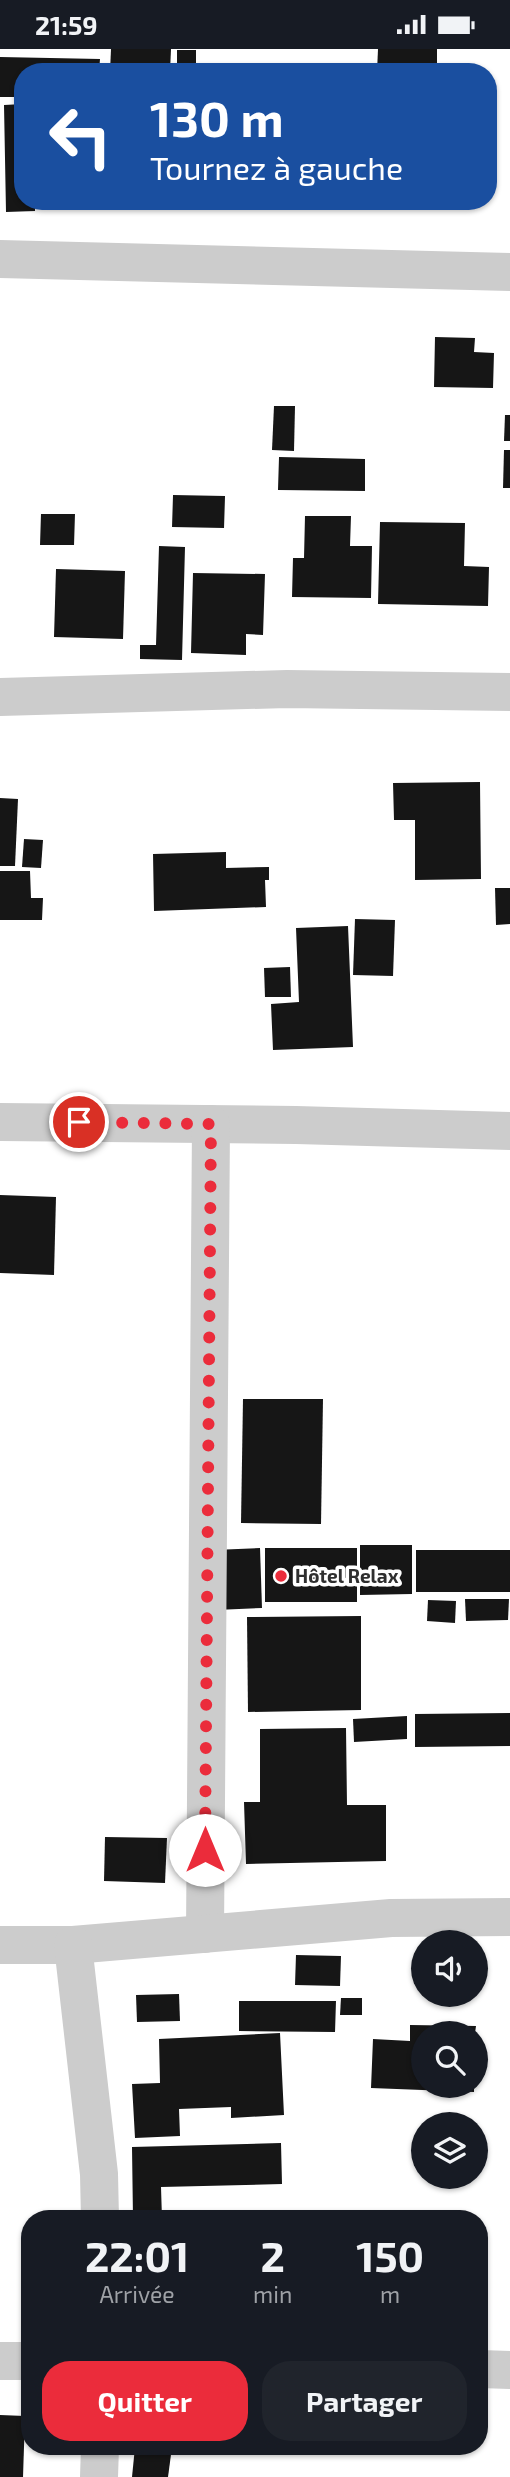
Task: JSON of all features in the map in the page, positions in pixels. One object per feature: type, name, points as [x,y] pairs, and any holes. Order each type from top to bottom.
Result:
[{"type":"street","points":[[0,259],[510,272]]},
{"type":"street","points":[[0,697],[287,689],[510,692]]},
{"type":"street","points":[[0,1122],[510,1131]]},
{"type":"street","points":[[205,1934],[211,1124]]},
{"type":"street","points":[[0,1945],[73,1945],[391,1918],[510,1917]]},
{"type":"street","points":[[73,1945],[99,2174],[100,2210]]},
{"type":"street","points":[[0,2361],[21,2361]]},
{"type":"street","points":[[488,2369],[510,2370]]},
{"type":"street","points":[[99,2477],[100,2455]]},
{"type":"building","points":[[111,49],[171,49],[170,63],[110,63]]},
{"type":"building","points":[[378,49],[437,49],[437,63],[377,63]]},
{"type":"building","points":[[177,50],[196,50],[196,63],[177,63]]},
{"type":"building","points":[[0,57],[100,59],[100,63],[14,63],[14,97],[0,97]]},
{"type":"building","points":[[14,104],[14,210],[35,211],[6,212],[4,105]]},
{"type":"building","points":[[435,337],[475,338],[474,352],[494,353],[493,388],[434,387]]},
{"type":"building","points":[[274,406],[295,406],[294,451],[272,450]]},
{"type":"building","points":[[505,415],[510,415],[510,441],[504,441]]},
{"type":"building","points":[[504,450],[510,450],[510,488],[503,488]]},
{"type":"building","points":[[279,457],[365,459],[365,491],[278,490]]},
{"type":"building","points":[[173,495],[225,496],[224,528],[172,527]]},
{"type":"building","points":[[41,514],[75,514],[74,545],[40,545]]},
{"type":"building","points":[[305,516],[351,516],[350,546],[372,546],[371,598],[292,597],[293,558],[304,558]]},
{"type":"building","points":[[380,522],[465,523],[464,566],[489,567],[488,606],[378,604]]},
{"type":"building","points":[[159,546],[185,547],[182,660],[140,659],[140,645],[156,645]]},
{"type":"building","points":[[56,569],[125,571],[123,639],[54,637]]},
{"type":"building","points":[[193,573],[265,574],[263,635],[246,634],[246,655],[191,653]]},
{"type":"building","points":[[480,782],[481,879],[415,880],[415,820],[394,820],[393,783]]},
{"type":"building","points":[[0,798],[18,799],[15,866],[0,866]]},
{"type":"building","points":[[24,839],[43,840],[41,868],[22,867]]},
{"type":"building","points":[[226,852],[226,868],[269,867],[269,880],[265,880],[266,907],[154,911],[153,854]]},
{"type":"building","points":[[0,871],[30,871],[31,898],[43,898],[42,920],[0,920]]},
{"type":"building","points":[[495,888],[510,888],[510,924],[496,925]]},
{"type":"building","points":[[355,919],[395,920],[393,976],[353,975]]},
{"type":"building","points":[[348,926],[353,1047],[273,1050],[271,1004],[299,1002],[296,928]]},
{"type":"building","points":[[290,967],[291,997],[265,997],[264,968]]},
{"type":"building","points":[[0,1195],[56,1197],[54,1275],[0,1273]]},
{"type":"building","points":[[243,1399],[323,1399],[321,1524],[241,1523]]},
{"type":"building","points":[[360,1545],[412,1545],[412,1594],[360,1595]]},
{"type":"building","points":[[260,1548],[262,1608],[216,1610],[214,1550]]},
{"type":"building","points":[[265,1548],[357,1548],[357,1602],[265,1602]]},
{"type":"building","points":[[416,1550],[510,1550],[510,1592],[416,1592]]},
{"type":"building","points":[[465,1599],[509,1599],[508,1620],[466,1621]]},
{"type":"building","points":[[428,1600],[456,1601],[455,1623],[427,1621]]},
{"type":"building","points":[[361,1616],[361,1710],[248,1712],[247,1617]]},
{"type":"building","points":[[510,1713],[510,1746],[415,1747],[415,1714]]},
{"type":"building","points":[[407,1716],[407,1739],[354,1742],[353,1719]]},
{"type":"building","points":[[346,1728],[347,1805],[386,1805],[386,1861],[246,1864],[244,1802],[260,1802],[260,1729]]},
{"type":"building","points":[[105,1837],[167,1838],[165,1883],[104,1881]]},
{"type":"building","points":[[296,1955],[341,1956],[340,1986],[295,1985]]},
{"type":"building","points":[[179,1994],[180,2021],[137,2022],[136,1995]]},
{"type":"building","points":[[341,1998],[362,1998],[362,2015],[340,2015]]},
{"type":"building","points":[[239,2001],[336,2001],[335,2032],[239,2031]]},
{"type":"building","points":[[411,2025],[411,2090],[371,2088],[373,2039],[410,2041]]},
{"type":"building","points":[[280,2033],[284,2115],[231,2118],[231,2107],[179,2109],[180,2136],[135,2138],[132,2084],[160,2083],[159,2039]]},
{"type":"building","points":[[281,2143],[282,2184],[161,2187],[162,2210],[133,2210],[132,2147]]},
{"type":"building","points":[[0,2415],[21,2416],[23,2477],[0,2477]]},
{"type":"building","points":[[134,2455],[171,2455],[168,2477],[132,2477]]},
{"type":"place","name":"Hôtel Relax","points":[[281,1576]]},
{"type":"route","points":[[79,1122],[211,1124],[205,1850]]}]
